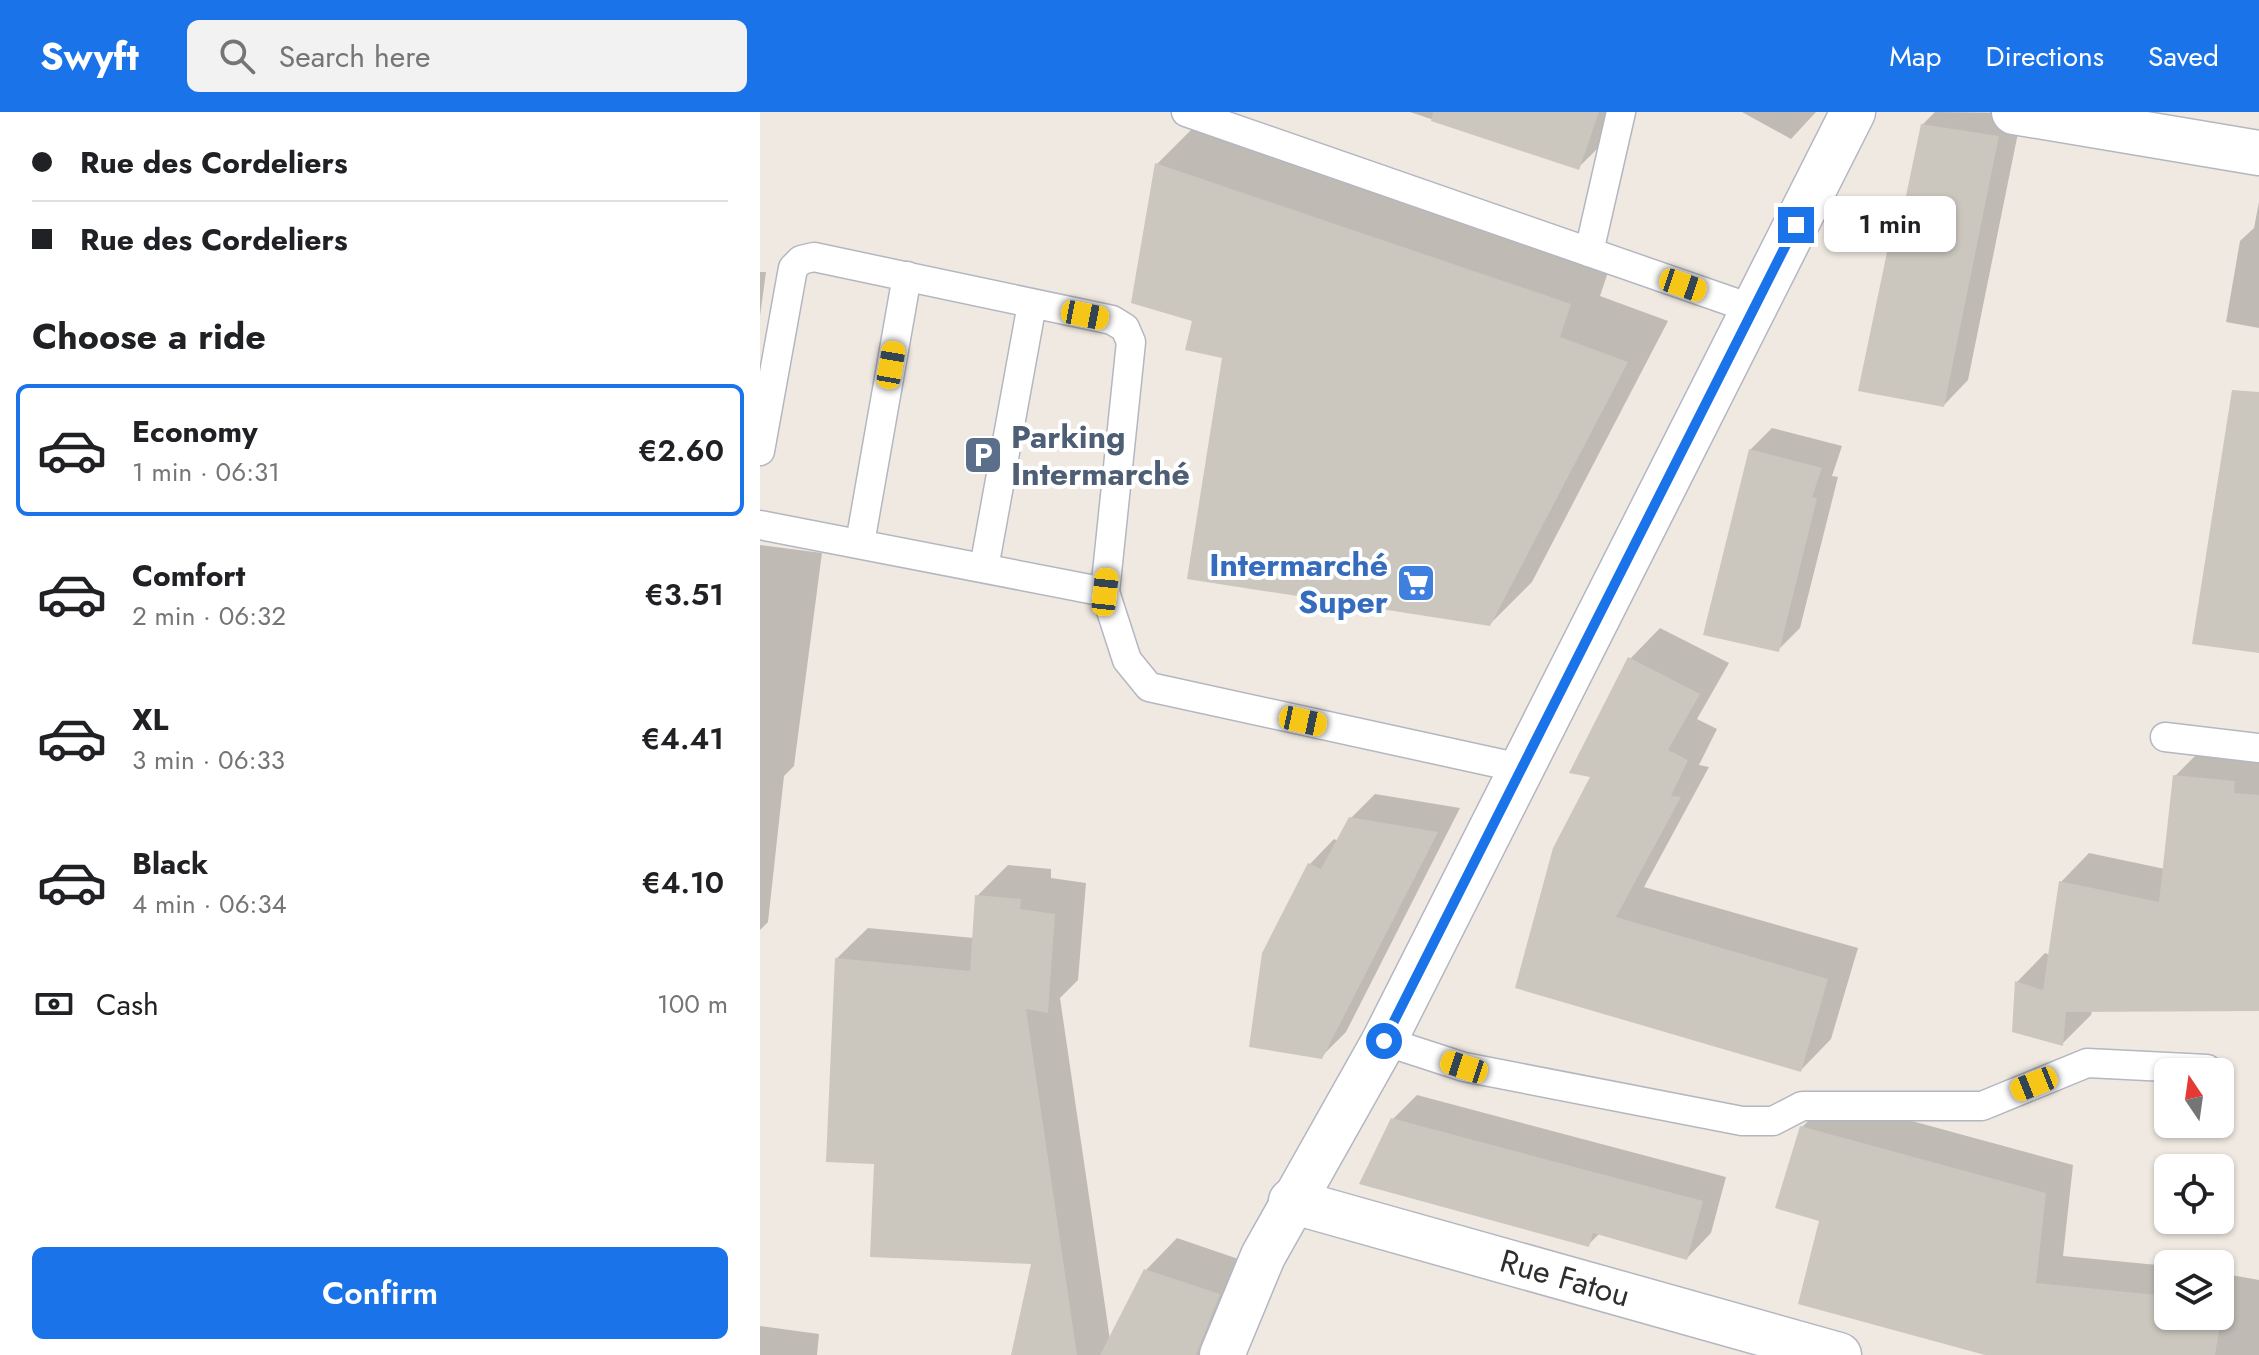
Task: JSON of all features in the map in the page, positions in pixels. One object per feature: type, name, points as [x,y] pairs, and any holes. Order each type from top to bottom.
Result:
[{"type":"street","points":[[1222,1355],[1263,1256],[1291,1201],[1384,1041],[1853,112]]},
{"type":"street","points":[[2014,112],[2259,153]]},
{"type":"street","name":"Rue Fatou","points":[[1291,1201],[1839,1355]]},
{"type":"lane","points":[[1186,112],[1753,309]]},
{"type":"lane","points":[[1589,252],[1621,112]]},
{"type":"lane","points":[[760,451],[793,268],[801,260],[814,257],[1112,320],[1125,328],[1131,342],[1105,592],[1127,660],[1149,687],[1520,768]]},
{"type":"lane","points":[[860,543],[907,276]]},
{"type":"lane","points":[[984,568],[1032,304]]},
{"type":"lane","points":[[760,525],[1105,592]]},
{"type":"lane","points":[[2165,737],[2259,748]]},
{"type":"lane","points":[[1384,1041],[1464,1067],[1742,1121],[1773,1121],[1802,1106],[1982,1106],[2087,1063],[2154,1066]]},
{"type":"building","points":[[1433,112],[1599,112],[1579,170],[1431,121]]},
{"type":"building","points":[[1921,124],[1999,136],[1944,407],[1858,391],[1890,238],[1897,239]]},
{"type":"building","points":[[1155,163],[1571,304],[1560,337],[1628,362],[1490,626],[1187,579],[1222,358],[1185,350],[1192,321],[1131,303]]},
{"type":"building","points":[[2232,390],[2259,392],[2259,653],[2192,644]]},
{"type":"building","points":[[1749,449],[1822,468],[1812,497],[1817,498],[1779,652],[1703,635]]},
{"type":"building","points":[[1628,657],[1700,694],[1668,750],[1688,760],[1671,796],[1681,797],[1616,917],[1828,979],[1801,1072],[1515,988],[1553,848],[1590,777],[1569,773]]},
{"type":"building","points":[[2173,775],[2235,781],[2234,793],[2259,795],[2259,1011],[2066,1012],[2063,1046],[2012,1032],[2015,981],[2043,990],[2059,881],[2159,902]]},
{"type":"building","points":[[1349,817],[1438,832],[1322,1059],[1249,1047],[1262,953],[1308,863],[1321,869]]},
{"type":"building","points":[[975,895],[1021,899],[1020,909],[1055,914],[1048,1013],[1026,1009],[1077,1355],[1011,1355],[1031,1264],[870,1257],[874,1164],[826,1162],[835,958],[970,971]]},
{"type":"building","points":[[1391,1118],[1703,1201],[1687,1260],[1593,1233],[1589,1247],[1359,1184]]},
{"type":"building","points":[[1800,1126],[2046,1193],[2036,1283],[2154,1295],[2154,1330],[2219,1330],[2215,1355],[1985,1355],[1798,1304],[1819,1221],[1775,1208]]},
{"type":"building","points":[[1144,1269],[1220,1294],[1196,1355],[1100,1355]]},
{"type":"place","name":"Parking Intermarché","points":[[983,455]]},
{"type":"place","name":"Intermarché Super","points":[[1416,583]]},
{"type":"route","points":[[1384,1041],[1796,225]]}]
